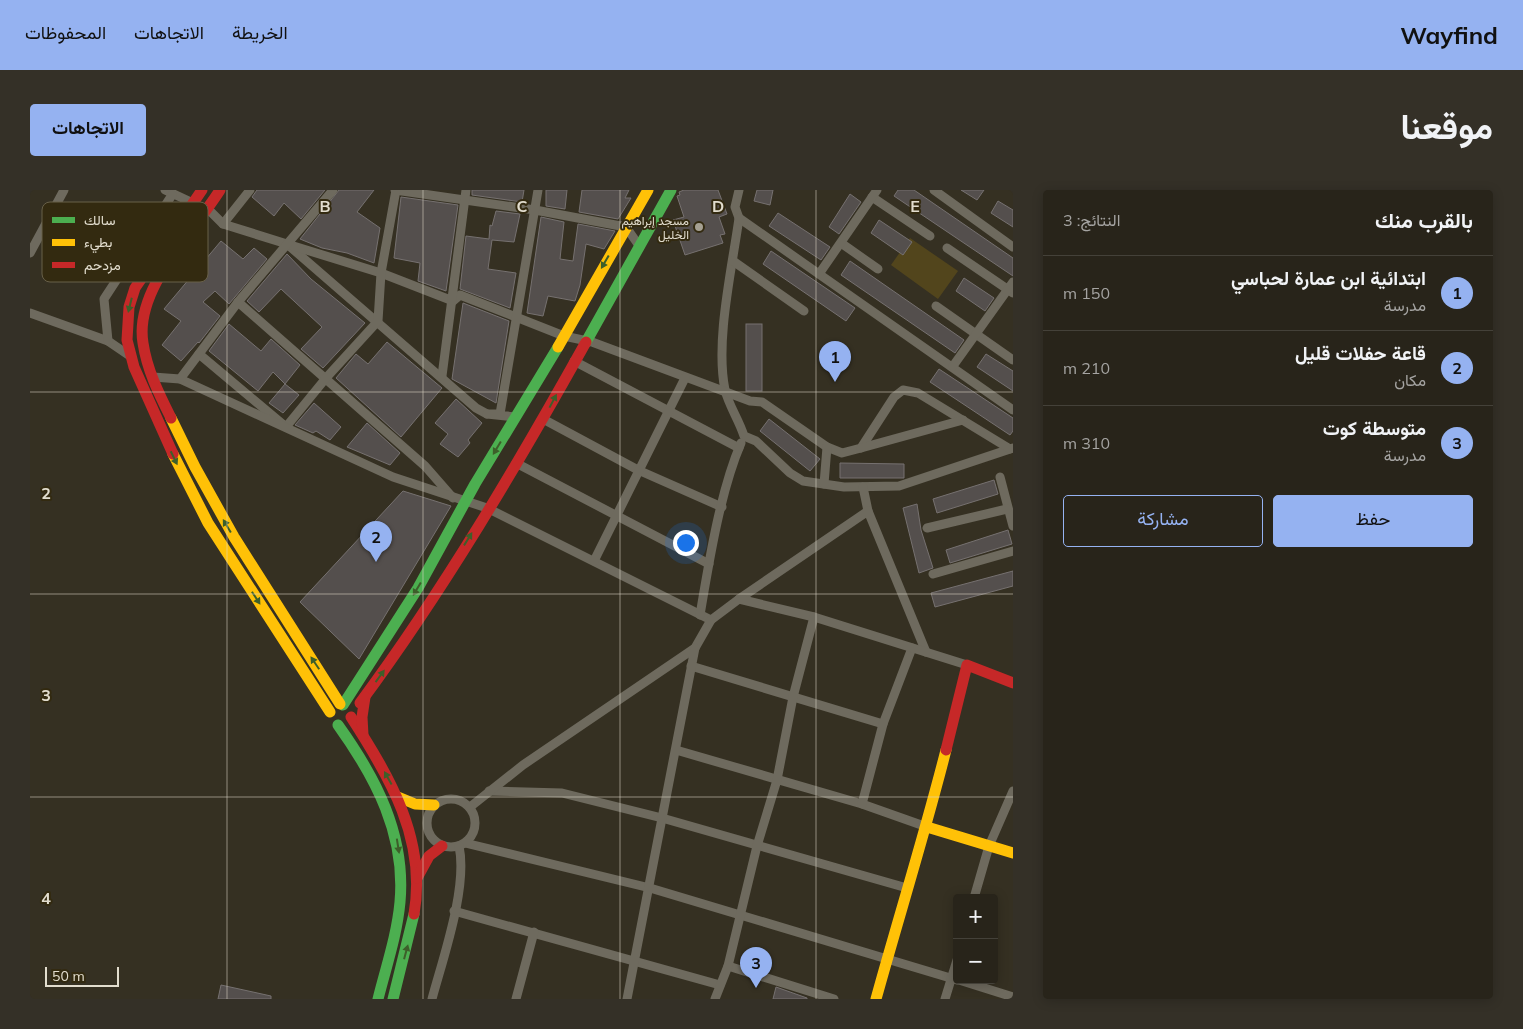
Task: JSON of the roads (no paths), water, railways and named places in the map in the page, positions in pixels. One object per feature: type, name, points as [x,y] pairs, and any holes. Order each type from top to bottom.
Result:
[{"type":"main road","points":[[194,202],[202,190]]},
{"type":"main road","points":[[209,210],[220,190]]},
{"type":"main road","points":[[330,712],[334,706],[342,704],[372,663],[418,588],[465,503],[648,190]]},
{"type":"main road","points":[[139,282],[135,288],[129,307],[127,323],[130,356],[173,456],[208,523],[330,712],[332,722],[344,725],[403,645],[516,464],[640,248],[671,190]]},
{"type":"main road","points":[[157,282],[147,301],[142,328],[142,342],[153,377],[201,483],[245,556],[342,704],[349,708],[351,716],[398,797],[411,837],[417,878],[408,942],[393,999]]},
{"type":"main road","points":[[876,999],[907,888],[927,826],[967,665],[1013,683]]},
{"type":"main road","points":[[364,737],[362,717],[365,697]]},
{"type":"main road","points":[[338,725],[380,791],[395,831],[398,850],[401,883],[400,904],[378,999]]},
{"type":"main road","points":[[398,797],[415,804],[434,805]]},
{"type":"main road","points":[[927,826],[1013,853]]},
{"type":"main road","points":[[417,878],[429,856],[442,846]]},
{"type":"street","points":[[56,202],[64,190]]},
{"type":"street","points":[[223,224],[250,190]]},
{"type":"street","points":[[180,379],[238,302],[333,190]]},
{"type":"street","points":[[286,427],[326,378],[378,321],[381,273],[396,190],[535,210],[626,227],[640,248]]},
{"type":"street","points":[[442,376],[466,190]]},
{"type":"street","points":[[487,414],[500,414],[538,190]]},
{"type":"street","points":[[700,615],[709,564],[733,462],[744,436],[726,392],[722,368],[723,334],[739,218],[735,208],[739,190]]},
{"type":"street","points":[[934,190],[1013,247]]},
{"type":"street","points":[[169,192],[191,202]]},
{"type":"street","points":[[819,274],[874,194],[930,236]]},
{"type":"street","points":[[209,210],[223,224],[381,273],[453,301]]},
{"type":"street","points":[[739,218],[953,366],[1013,410]]},
{"type":"street","points":[[30,253],[33,239],[42,225]]},
{"type":"street","points":[[840,243],[878,269]]},
{"type":"street","points":[[287,244],[442,376],[476,408],[487,414],[516,417]]},
{"type":"street","points":[[947,248],[1011,288],[953,366]]},
{"type":"street","points":[[733,261],[804,311]]},
{"type":"street","points":[[108,341],[104,299],[114,282]]},
{"type":"street","points":[[453,301],[460,295],[564,336],[592,342],[750,401],[762,402],[827,447],[842,453],[963,420]]},
{"type":"street","points":[[238,302],[425,466],[453,498]]},
{"type":"street","points":[[936,306],[1013,360]]},
{"type":"street","points":[[30,313],[108,341],[130,356]]},
{"type":"street","points":[[200,354],[286,427]]},
{"type":"street","points":[[574,361],[739,448]]},
{"type":"street","points":[[153,377],[180,379],[393,477],[465,503],[487,508],[711,620]]},
{"type":"street","points":[[594,561],[685,378]]},
{"type":"street","points":[[861,448],[894,397],[903,390],[918,393],[1011,448]]},
{"type":"street","points":[[543,419],[638,470],[722,507]]},
{"type":"street","points":[[744,436],[756,441],[790,473],[803,481],[863,488],[899,486],[1011,448]]},
{"type":"street","points":[[824,484],[827,447]]},
{"type":"street","points":[[516,464],[709,564]]},
{"type":"street","points":[[1000,477],[1013,526]]},
{"type":"street","points":[[863,488],[868,511],[926,652]]},
{"type":"street","points":[[927,528],[1007,509]]},
{"type":"street","points":[[627,999],[695,648],[711,620],[868,511]]},
{"type":"street","points":[[933,574],[1013,551]]},
{"type":"street","points":[[739,599],[814,617],[967,665]]},
{"type":"street","points":[[716,999],[728,966],[757,846],[777,780],[793,697],[814,617]]},
{"type":"street","points":[[470,807],[523,765],[695,648]]},
{"type":"street","points":[[862,804],[883,724],[912,648]]},
{"type":"street","points":[[691,666],[883,724]]},
{"type":"street","points":[[676,750],[862,804],[927,826]]},
{"type":"street","points":[[489,791],[562,793],[662,818],[907,888]]},
{"type":"street","points":[[975,894],[989,846],[1013,791]]},
{"type":"street","points":[[432,999],[454,911],[461,867],[462,844],[475,830],[474,814],[470,807],[457,798],[441,800],[434,805],[427,819],[427,828],[430,835],[442,846],[462,844],[650,888],[953,978]]},
{"type":"street","points":[[454,911],[720,985]]},
{"type":"street","points":[[516,999],[534,932]]},
{"type":"street","points":[[728,966],[834,999]]},
{"type":"street","points":[[945,999],[953,984]]},
{"type":"street","points":[[972,984],[1013,997]]},
{"type":"place","name":"مسجد إبراهيم الخليل","points":[[699,227]]},
{"type":"place","name":"ابتدائية ابن عمارة لحباسي","points":[[835,382]]},
{"type":"place","name":"قاعة حفلات قليل","points":[[376,562]]},
{"type":"place","name":"متوسطة كوت","points":[[756,988]]}]
